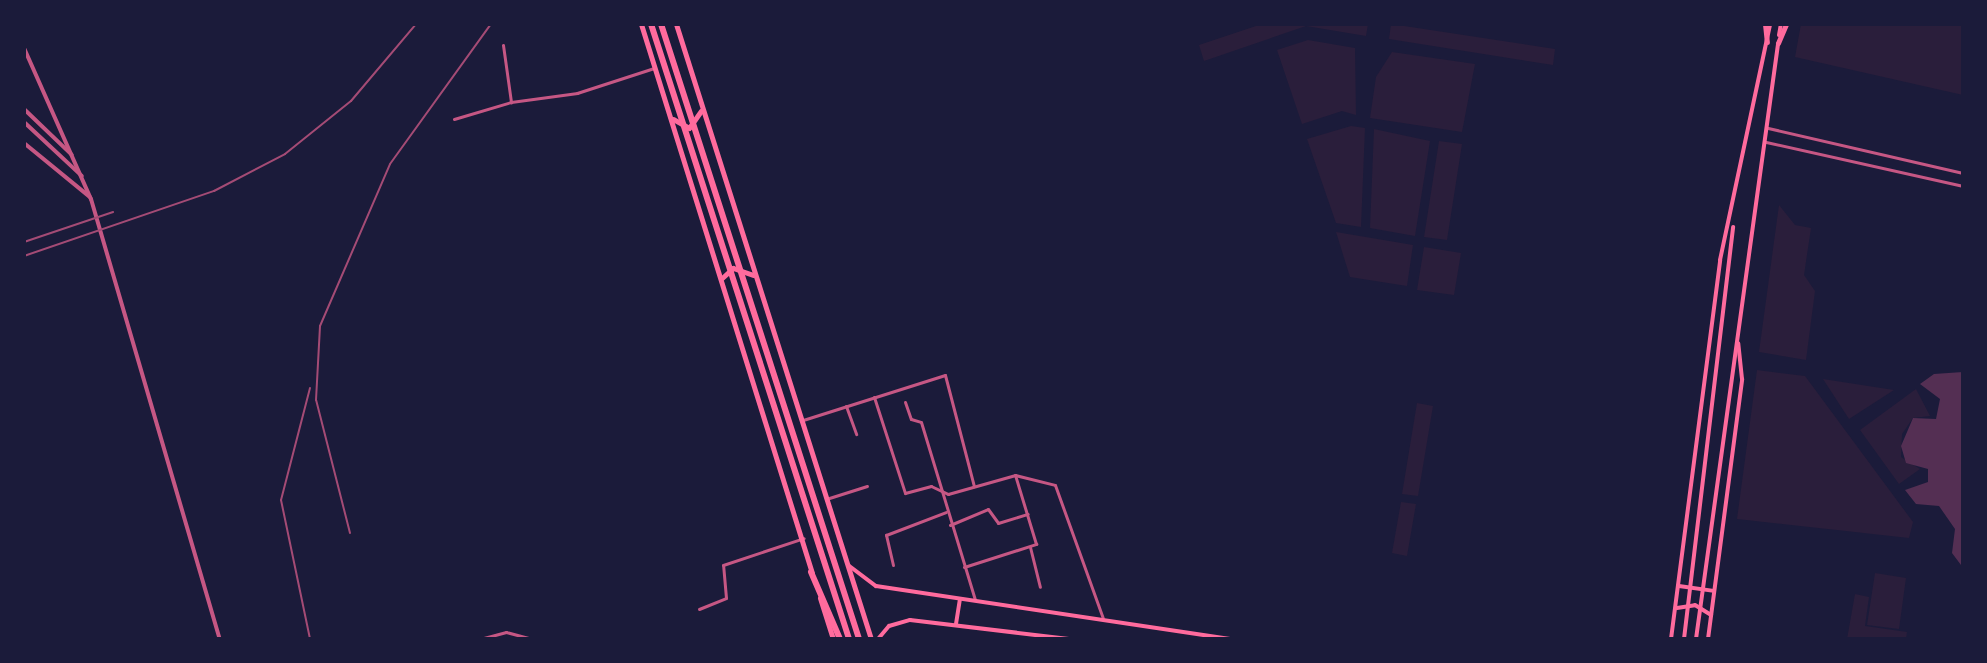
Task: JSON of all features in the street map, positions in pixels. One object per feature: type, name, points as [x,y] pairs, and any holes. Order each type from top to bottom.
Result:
[{"type":"highway","points":[[651,24],[849,639]]},
{"type":"highway","points":[[661,24],[859,639]]},
{"type":"highway","points":[[811,572],[840,639]]},
{"type":"main road","points":[[641,24],[804,538],[811,572],[833,639]]},
{"type":"main road","points":[[676,24],[871,639]]},
{"type":"main road","points":[[1684,639],[1734,221],[1767,42],[1767,24]]},
{"type":"main road","points":[[1696,639],[1778,43],[1784,24]]},
{"type":"main road","points":[[670,115],[689,128],[702,108]]},
{"type":"main road","points":[[1671,639],[1720,260],[1734,221]]},
{"type":"main road","points":[[722,278],[733,268],[754,276]]},
{"type":"main road","points":[[1708,639],[1742,379],[1737,341]]},
{"type":"main road","points":[[845,562],[876,586],[1230,639]]},
{"type":"main road","points":[[1679,586],[1714,591]]},
{"type":"main road","points":[[956,625],[960,599]]},
{"type":"main road","points":[[1675,609],[1695,605],[1711,615]]},
{"type":"main road","points":[[878,639],[902,621],[1069,639]]},
{"type":"street","points":[[503,45],[511,102]]},
{"type":"street","points":[[24,48],[91,199],[220,639]]},
{"type":"street","points":[[454,119],[511,102],[577,93],[654,68]]},
{"type":"street","points":[[24,109],[74,156]]},
{"type":"street","points":[[24,122],[84,178]]},
{"type":"street","points":[[1767,128],[1963,173]]},
{"type":"street","points":[[1766,142],[1963,186]]},
{"type":"street","points":[[24,143],[91,199]]},
{"type":"street","points":[[801,420],[948,377],[974,486]]},
{"type":"street","points":[[874,397],[904,493],[974,486],[1015,475],[1044,480],[1061,493],[1103,618]]},
{"type":"street","points":[[905,402],[910,418],[921,422],[946,512],[976,601]]},
{"type":"street","points":[[846,406],[856,434]]},
{"type":"street","points":[[964,567],[1036,544],[1015,475]]},
{"type":"street","points":[[826,499],[867,486]]},
{"type":"street","points":[[950,525],[988,509],[998,523],[1028,514]]},
{"type":"street","points":[[893,565],[886,535],[946,512]]},
{"type":"street","points":[[699,609],[726,598],[723,565],[804,538]]},
{"type":"street","points":[[1030,547],[1040,587]]},
{"type":"street","points":[[480,639],[506,632],[533,639]]},
{"type":"shaded area","points":[[1262,24],[1368,24],[1366,36],[1306,26],[1204,61],[1199,45]]},
{"type":"shaded area","points":[[1391,24],[1555,49],[1553,65],[1389,39]]},
{"type":"shaded area","points":[[1801,24],[1963,24],[1963,95],[1795,57]]},
{"type":"shaded area","points":[[1308,40],[1355,48],[1356,115],[1342,111],[1302,124],[1277,50]]},
{"type":"shaded area","points":[[1392,52],[1475,64],[1462,132],[1370,118],[1376,77]]},
{"type":"shaded area","points":[[1351,126],[1365,128],[1361,227],[1336,223],[1307,139]]},
{"type":"shaded area","points":[[1374,129],[1430,141],[1415,236],[1370,228]]},
{"type":"shaded area","points":[[1439,141],[1462,144],[1447,240],[1424,237]]},
{"type":"shaded area","points":[[1779,205],[1795,225],[1811,228],[1804,275],[1815,291],[1806,360],[1759,352]]},
{"type":"shaded area","points":[[1336,232],[1413,245],[1407,286],[1350,277]]},
{"type":"shaded area","points":[[1424,247],[1461,253],[1454,295],[1417,290]]},
{"type":"shaded area","points":[[1757,370],[1805,376],[1913,522],[1909,538],[1737,519]]},
{"type":"shaded area","points":[[1823,379],[1894,390],[1849,419]]},
{"type":"shaded area","points":[[1916,389],[1930,416],[1913,418],[1902,434],[1901,457],[1920,469],[1899,484],[1860,430]]},
{"type":"shaded area","points":[[1417,403],[1433,406],[1418,496],[1402,494]]},
{"type":"shaded area","points":[[1401,502],[1416,504],[1407,556],[1392,553]]},
{"type":"shaded area","points":[[1875,573],[1906,578],[1899,629],[1867,625]]},
{"type":"shaded area","points":[[1855,594],[1869,597],[1865,626],[1907,632],[1906,639],[1847,639]]},
{"type":"building","points":[[1963,372],[1961,565],[1952,553],[1955,529],[1939,506],[1916,504],[1905,490],[1928,482],[1928,469],[1906,463],[1901,446],[1913,418],[1936,419],[1940,399],[1920,384],[1934,374]]},
{"type":"railway","points":[[24,256],[214,191],[285,154],[351,101],[416,24]]},
{"type":"railway","points":[[350,533],[316,400],[320,326],[390,164],[491,24]]},
{"type":"railway","points":[[24,242],[113,212]]},
{"type":"railway","points":[[310,388],[281,500],[310,639]]}]
